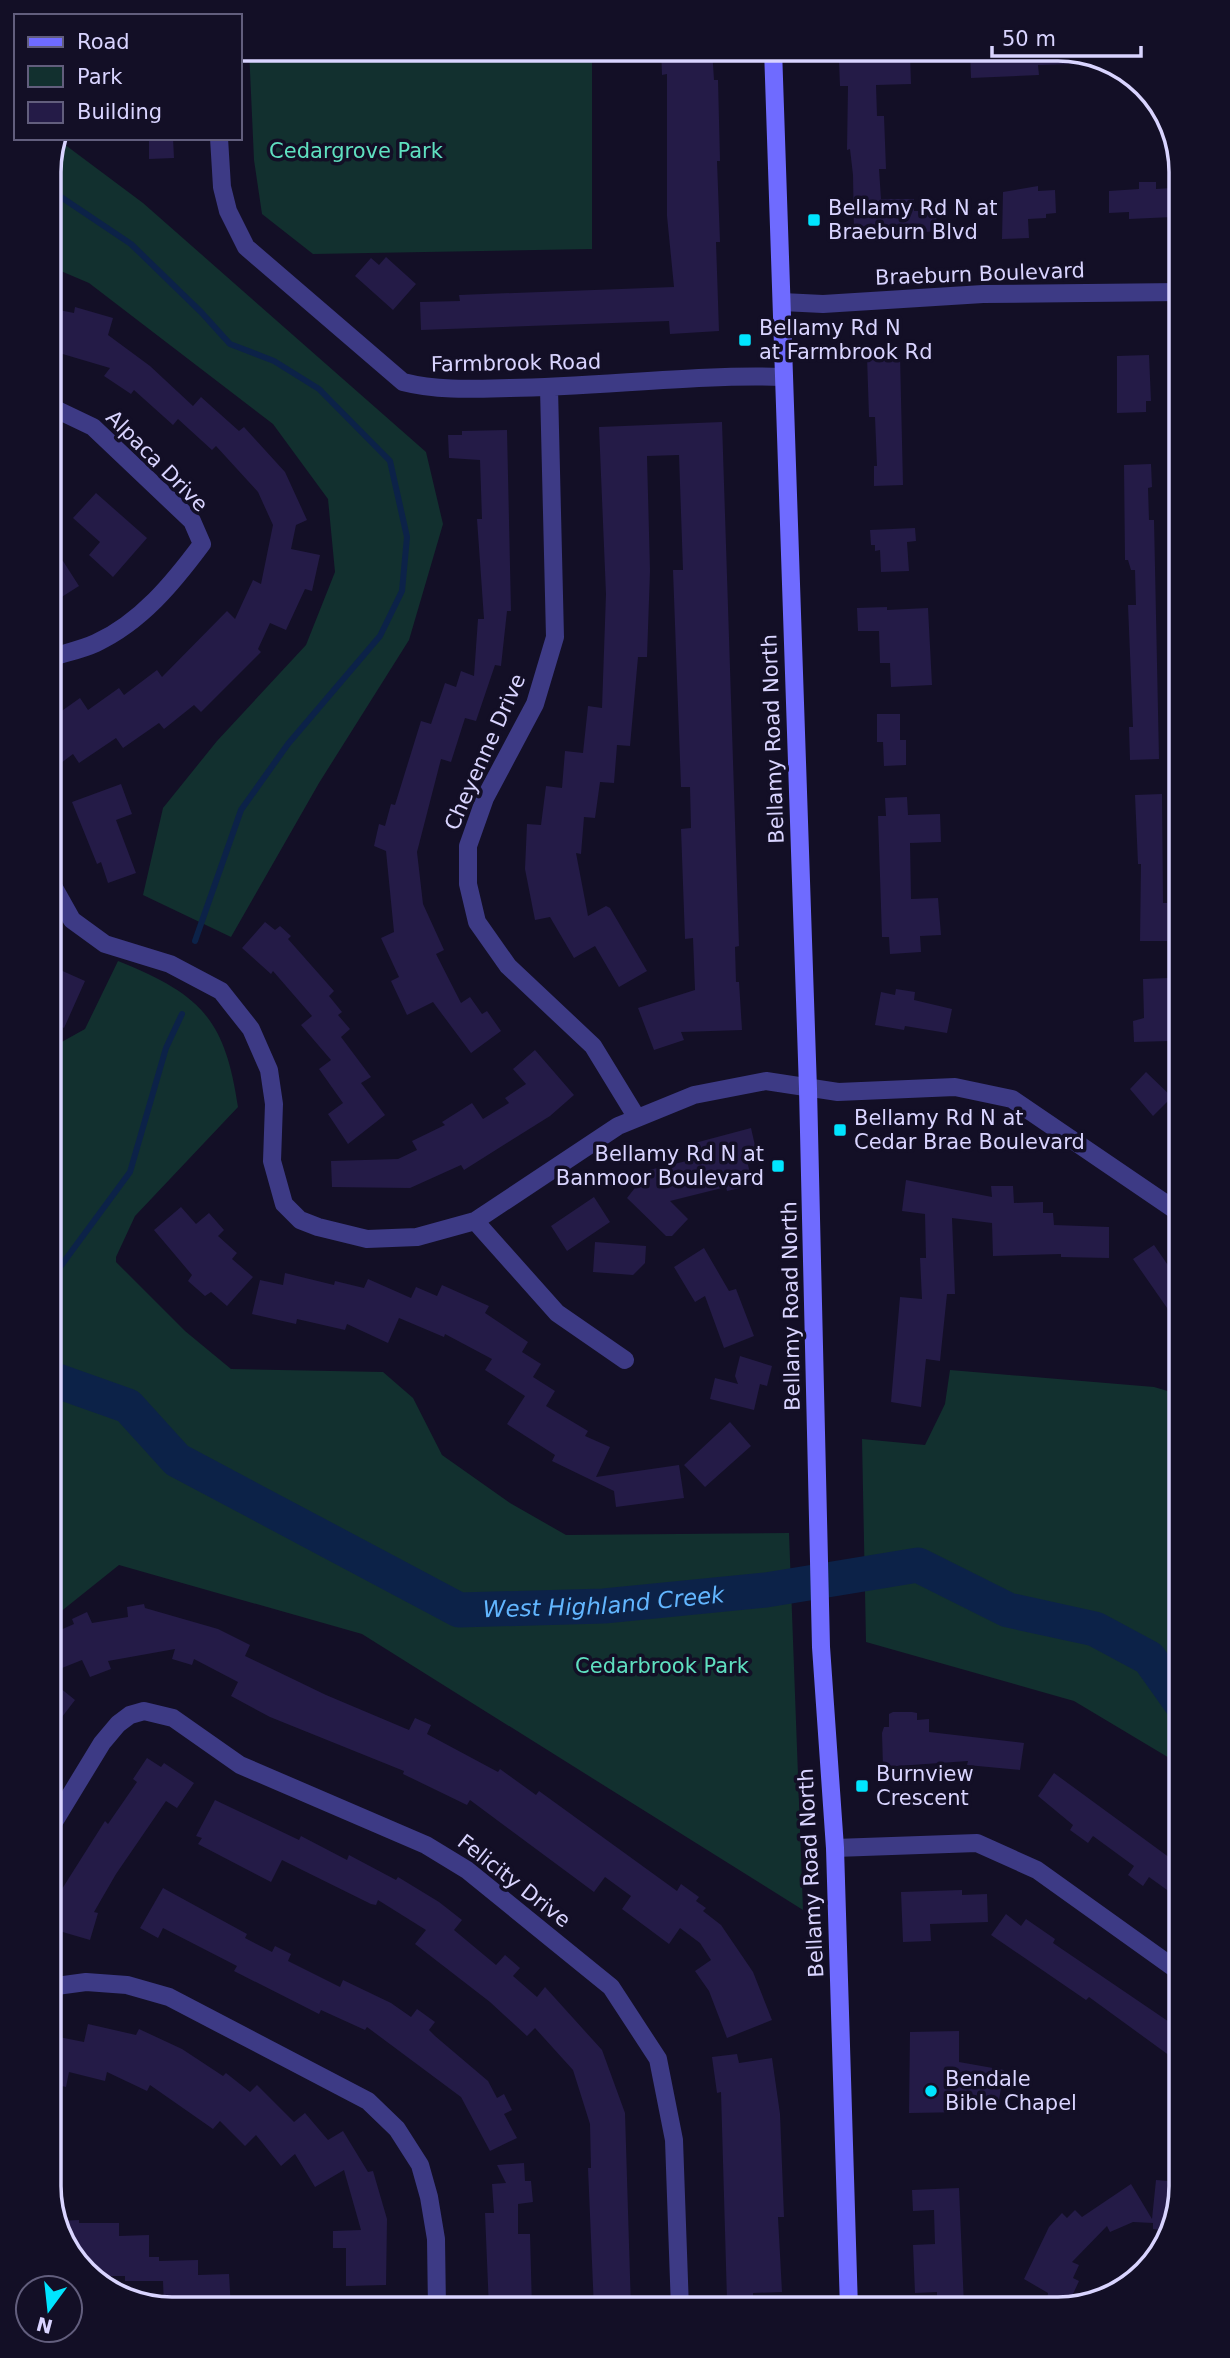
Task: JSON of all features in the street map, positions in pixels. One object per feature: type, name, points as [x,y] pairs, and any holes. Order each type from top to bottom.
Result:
[{"type":"street","name":"Bellamy Road North","points":[[773,61],[808,1089],[821,1647],[835,1848],[849,2297]]},
{"type":"street","name":"Farmbrook Road","points":[[219,140],[222,187],[228,211],[246,247],[403,383],[429,389],[549,388],[748,376],[783,377]]},
{"type":"street","name":"Braeburn Boulevard","points":[[782,302],[823,304],[983,294],[1169,292]]},
{"type":"street","name":"Cheyenne Drive","points":[[549,388],[555,637],[535,704],[485,798],[468,845],[468,884],[477,922],[508,966],[593,1046],[637,1118]]},
{"type":"street","name":"Alpaca Drive","points":[[61,412],[93,427],[192,521],[202,544],[175,581],[134,621],[95,643],[61,654]]},
{"type":"street","points":[[61,900],[72,920],[106,944],[170,964],[221,991],[251,1029],[269,1070],[274,1104],[272,1161],[284,1204],[300,1220],[367,1239],[417,1237],[475,1221],[618,1126],[694,1095],[766,1081],[838,1092],[955,1087],[1012,1098],[1169,1206]]},
{"type":"street","points":[[475,1221],[557,1313],[625,1360]]},
{"type":"street","name":"Felicity Drive","points":[[61,1810],[102,1743],[124,1719],[144,1711],[173,1718],[240,1765],[426,1845],[467,1870],[611,1987],[658,2059],[674,2140],[680,2297]]},
{"type":"street","points":[[835,1848],[977,1843],[1037,1870],[1169,1964]]},
{"type":"street","points":[[61,1985],[86,1982],[127,1985],[169,1997],[368,2101],[397,2129],[420,2165],[436,2239],[438,2297]]},
{"type":"green space","name":"Cedargrove Park","points":[[250,61],[592,61],[592,249],[313,254],[262,214],[254,160]]},
{"type":"green space","points":[[65,145],[143,203],[426,452],[443,524],[409,640],[319,783],[231,937],[143,895],[163,808],[217,741],[306,645],[335,572],[328,499],[273,424],[89,283],[61,271],[61,165]]},
{"type":"green space","name":"Cedarbrook Park","points":[[118,961],[170,985],[189,998],[216,1030],[225,1051],[238,1107],[135,1216],[116,1262],[185,1331],[231,1369],[383,1372],[413,1398],[442,1455],[510,1503],[566,1535],[789,1533],[803,1910],[362,1634],[119,1565],[61,1611],[61,1042],[85,1029]]},
{"type":"green space","points":[[950,1370],[1154,1387],[1169,1391],[1169,1758],[1074,1701],[866,1642],[862,1439],[925,1445],[945,1404]]},
{"type":"building","points":[[661,61],[713,61],[714,80],[718,80],[720,242],[716,242],[719,331],[670,334],[669,321],[421,330],[420,302],[460,301],[459,295],[674,287],[667,216],[667,74],[662,75]]},
{"type":"building","points":[[839,61],[910,61],[911,84],[876,85],[877,116],[884,116],[886,169],[879,169],[881,199],[914,199],[914,211],[936,211],[937,231],[925,232],[925,238],[898,239],[886,239],[886,233],[854,234],[853,175],[850,149],[847,150],[848,86],[840,86]]},
{"type":"building","points":[[970,61],[1065,61],[1082,64],[1038,65],[1039,75],[971,78]]},
{"type":"building","points":[[149,140],[173,140],[174,158],[149,159]]},
{"type":"building","points":[[1139,182],[1156,182],[1156,189],[1169,188],[1169,217],[1129,219],[1129,212],[1109,213],[1109,191],[1139,189]]},
{"type":"building","points":[[1038,186],[1038,191],[1055,190],[1056,213],[1046,214],[1046,218],[1028,219],[1029,238],[1002,239],[1003,192]]},
{"type":"building","points":[[386,257],[416,284],[393,310],[355,276],[371,258],[379,265]]},
{"type":"building","points":[[75,307],[113,318],[108,335],[150,366],[193,406],[201,397],[239,431],[244,427],[285,472],[307,520],[296,525],[291,549],[320,555],[312,591],[305,589],[286,630],[270,623],[258,649],[261,652],[201,712],[194,705],[164,729],[159,723],[123,748],[116,738],[79,763],[73,754],[61,763],[61,711],[80,698],[88,710],[119,688],[124,695],[157,670],[162,677],[227,611],[235,619],[253,580],[261,584],[273,525],[258,492],[216,446],[212,450],[178,419],[173,425],[134,390],[131,394],[104,376],[110,368],[61,354],[61,310],[74,313]]},
{"type":"building","points":[[900,355],[903,485],[874,486],[874,466],[877,466],[875,417],[869,417],[867,356]]},
{"type":"building","points":[[1149,355],[1151,401],[1146,401],[1146,412],[1117,413],[1117,356]]},
{"type":"building","points":[[722,422],[739,946],[735,947],[736,982],[739,982],[742,1030],[681,1032],[684,1040],[654,1050],[638,1008],[695,990],[693,938],[685,939],[681,829],[691,828],[690,787],[681,787],[673,570],[683,570],[679,455],[647,456],[650,571],[647,657],[638,657],[630,746],[617,745],[614,783],[600,782],[595,818],[584,817],[581,854],[576,853],[588,916],[606,906],[610,908],[647,971],[619,987],[595,946],[574,958],[550,917],[535,920],[525,869],[527,824],[541,825],[546,786],[562,788],[565,751],[583,753],[588,706],[602,708],[606,594],[599,427]]},
{"type":"building","points":[[507,430],[511,611],[507,611],[501,666],[495,665],[476,721],[465,718],[451,762],[441,759],[417,852],[423,904],[444,950],[436,954],[461,1003],[470,997],[482,1014],[487,1011],[501,1031],[471,1053],[433,1002],[407,1015],[391,981],[399,977],[381,938],[394,932],[386,851],[374,846],[379,824],[385,826],[391,804],[395,805],[421,721],[431,724],[445,683],[456,687],[461,671],[474,676],[478,619],[484,619],[477,519],[482,519],[480,460],[449,458],[448,435],[462,435],[462,431]]},
{"type":"building","points":[[1151,464],[1152,487],[1148,488],[1149,520],[1154,520],[1159,759],[1130,760],[1129,727],[1133,727],[1128,605],[1136,605],[1135,570],[1131,570],[1128,560],[1125,560],[1124,465]]},
{"type":"building","points":[[96,493],[147,538],[113,577],[89,555],[100,542],[73,518]]},
{"type":"building","points":[[915,528],[916,541],[907,542],[909,571],[881,572],[880,550],[875,551],[875,545],[871,545],[870,530]]},
{"type":"building","points":[[61,561],[63,561],[79,586],[61,597]]},
{"type":"building","points":[[887,607],[887,610],[928,608],[932,685],[891,687],[890,663],[880,663],[879,631],[858,631],[857,608]]},
{"type":"building","points":[[877,714],[900,714],[900,740],[906,740],[906,765],[884,766],[883,742],[877,742]]},
{"type":"building","points":[[121,784],[132,814],[116,820],[136,873],[108,883],[101,862],[97,864],[72,802]]},
{"type":"building","points":[[1162,794],[1163,903],[1167,903],[1167,941],[1140,941],[1141,864],[1138,864],[1135,795]]},
{"type":"building","points":[[907,797],[908,815],[940,814],[941,842],[910,843],[911,899],[938,898],[941,935],[920,936],[921,952],[890,954],[889,937],[882,937],[878,816],[886,816],[885,798]]},
{"type":"building","points":[[265,922],[275,930],[280,926],[291,936],[288,939],[334,991],[329,996],[342,1012],[338,1015],[350,1029],[341,1037],[371,1077],[361,1083],[385,1115],[348,1144],[328,1114],[343,1103],[319,1069],[331,1060],[301,1025],[312,1016],[273,971],[271,974],[242,948]]},
{"type":"building","points":[[61,970],[85,981],[64,1028],[61,1027]]},
{"type":"building","points":[[1169,978],[1169,1041],[1134,1042],[1133,1021],[1144,1018],[1143,979]]},
{"type":"building","points":[[896,989],[915,992],[914,1000],[952,1009],[947,1033],[905,1026],[904,1030],[875,1025],[881,992],[895,995]]},
{"type":"building","points":[[535,1050],[574,1095],[550,1116],[464,1170],[461,1165],[410,1188],[332,1187],[331,1161],[398,1159],[417,1150],[412,1141],[445,1125],[442,1122],[472,1103],[483,1119],[509,1103],[505,1098],[526,1084],[513,1069]]},
{"type":"building","points":[[1146,1072],[1169,1094],[1169,1100],[1153,1116],[1130,1089]]},
{"type":"building","points":[[751,1128],[756,1150],[745,1153],[753,1185],[727,1191],[726,1187],[670,1201],[688,1219],[672,1236],[666,1236],[627,1198],[649,1170],[695,1159],[691,1144]]},
{"type":"building","points":[[906,1180],[992,1197],[991,1186],[1013,1186],[1014,1203],[1043,1202],[1043,1213],[1053,1213],[1054,1225],[1109,1227],[1109,1258],[1061,1257],[1061,1254],[993,1256],[992,1223],[952,1218],[955,1294],[947,1294],[940,1361],[926,1359],[921,1407],[891,1402],[900,1297],[922,1299],[920,1258],[926,1258],[925,1214],[902,1211]]},
{"type":"building","points":[[594,1197],[610,1222],[567,1251],[551,1226]]},
{"type":"building","points":[[181,1207],[196,1224],[209,1213],[224,1230],[218,1236],[237,1253],[232,1259],[253,1277],[227,1306],[211,1292],[205,1296],[188,1281],[192,1275],[154,1230]]},
{"type":"building","points":[[595,1242],[646,1246],[645,1263],[633,1275],[593,1272]]},
{"type":"building","points":[[1154,1245],[1169,1267],[1169,1311],[1133,1259]]},
{"type":"building","points":[[704,1248],[729,1291],[736,1289],[754,1336],[724,1348],[705,1296],[695,1302],[674,1267]]},
{"type":"building","points":[[285,1273],[334,1285],[335,1281],[364,1288],[368,1279],[411,1298],[416,1287],[437,1296],[442,1285],[489,1306],[485,1313],[528,1342],[522,1352],[541,1364],[533,1377],[555,1391],[546,1406],[588,1431],[585,1436],[610,1447],[596,1477],[679,1465],[684,1498],[616,1507],[614,1491],[552,1461],[555,1455],[507,1424],[525,1396],[485,1370],[492,1359],[445,1334],[444,1337],[399,1318],[388,1343],[347,1324],[345,1330],[297,1319],[296,1324],[252,1314],[260,1280],[283,1285]]},
{"type":"building","points":[[740,1356],[772,1366],[767,1386],[760,1384],[754,1410],[710,1399],[715,1378],[738,1384],[735,1376]]},
{"type":"building","points":[[730,1422],[751,1446],[705,1487],[684,1465]]},
{"type":"building","points":[[144,1604],[145,1608],[218,1629],[250,1645],[245,1656],[326,1695],[409,1730],[415,1718],[431,1725],[427,1734],[498,1772],[500,1769],[536,1795],[539,1791],[677,1891],[681,1884],[699,1897],[696,1901],[706,1908],[703,1911],[721,1925],[753,1972],[772,2020],[727,2038],[709,1991],[695,1971],[711,1960],[700,1943],[680,1928],[669,1944],[622,1909],[631,1896],[605,1877],[594,1892],[470,1800],[467,1805],[403,1774],[404,1771],[270,1717],[231,1696],[238,1682],[194,1659],[192,1665],[172,1659],[175,1649],[108,1661],[111,1669],[90,1677],[82,1660],[62,1668],[61,1630],[74,1624],[72,1619],[87,1612],[92,1623],[128,1617],[127,1607]]},
{"type":"building","points":[[61,1689],[75,1700],[61,1718]]},
{"type":"building","points":[[912,1712],[917,1713],[917,1720],[929,1719],[929,1732],[1024,1743],[1020,1770],[967,1765],[968,1761],[883,1767],[882,1733],[884,1727],[889,1727],[889,1714]]},
{"type":"building","points":[[147,1758],[161,1767],[164,1763],[194,1783],[177,1808],[166,1801],[116,1874],[94,1912],[98,1913],[90,1940],[61,1932],[61,1891],[105,1821],[108,1824],[137,1782],[133,1779]]},
{"type":"building","points":[[1054,1773],[1169,1857],[1169,1891],[1149,1877],[1143,1886],[1128,1875],[1134,1866],[1093,1836],[1088,1843],[1070,1830],[1073,1825],[1038,1796]]},
{"type":"building","points":[[215,1800],[299,1840],[301,1836],[347,1860],[349,1855],[396,1880],[398,1877],[439,1902],[462,1920],[454,1930],[496,1965],[505,1955],[520,1968],[513,1976],[537,1997],[545,1987],[602,2050],[625,2113],[631,2297],[593,2297],[588,2168],[591,2168],[590,2124],[573,2070],[535,2028],[527,2036],[490,2002],[415,1944],[426,1930],[378,1900],[376,1905],[371,1904],[282,1860],[271,1882],[198,1844],[202,1838],[196,1836]]},
{"type":"building","points":[[163,1888],[247,1934],[245,1938],[272,1952],[275,1946],[291,1954],[288,1961],[340,1987],[343,1980],[391,2003],[411,2017],[417,2009],[435,2022],[429,2030],[488,2081],[497,2098],[504,2094],[512,2110],[504,2114],[517,2138],[490,2151],[461,2097],[367,2027],[365,2030],[321,2010],[319,2014],[234,1971],[237,1966],[163,1928],[158,1938],[140,1928]]},
{"type":"building","points":[[962,1890],[962,1895],[987,1894],[988,1922],[930,1924],[931,1941],[903,1942],[901,1892]]},
{"type":"building","points":[[1006,1914],[1021,1926],[1026,1919],[1055,1939],[1053,1943],[1169,2022],[1169,2055],[1089,1997],[1086,2000],[991,1935]]},
{"type":"building","points":[[88,2024],[136,2035],[139,2029],[182,2049],[223,2076],[226,2073],[250,2092],[257,2085],[294,2122],[305,2113],[328,2140],[343,2131],[368,2172],[373,2171],[387,2219],[386,2285],[346,2286],[346,2248],[333,2248],[333,2231],[361,2230],[344,2170],[315,2187],[295,2154],[281,2166],[256,2135],[245,2146],[220,2121],[213,2129],[150,2085],[147,2091],[107,2072],[105,2081],[69,2072],[66,2087],[61,2086],[61,2037],[84,2042]]},
{"type":"building","points":[[959,2031],[959,2062],[1004,2070],[999,2100],[967,2098],[967,2112],[909,2113],[910,2032]]},
{"type":"building","points":[[737,2054],[739,2063],[772,2058],[780,2114],[784,2217],[778,2217],[782,2292],[753,2293],[753,2297],[727,2297],[721,2092],[717,2093],[712,2057]]},
{"type":"building","points":[[524,2163],[525,2181],[531,2181],[533,2202],[518,2204],[518,2234],[530,2234],[532,2297],[488,2297],[485,2213],[494,2213],[492,2184],[506,2183],[497,2165]]},
{"type":"building","points":[[1156,2180],[1169,2181],[1165,2215],[1159,2230],[1153,2229],[1153,2223],[1133,2222],[1110,2232],[1107,2226],[1072,2262],[1079,2265],[1073,2278],[1079,2281],[1072,2296],[1048,2297],[1048,2293],[1024,2279],[1049,2227],[1062,2213],[1067,2218],[1075,2210],[1082,2217],[1131,2184],[1152,2219]]},
{"type":"building","points":[[959,2188],[964,2297],[937,2297],[937,2292],[915,2293],[913,2245],[935,2244],[934,2210],[913,2211],[912,2190]]},
{"type":"building","points":[[67,2221],[119,2223],[119,2236],[149,2235],[149,2257],[159,2257],[159,2261],[198,2260],[198,2275],[229,2274],[230,2297],[164,2297],[163,2281],[125,2281],[125,2276],[108,2276],[84,2253]]},
{"type":"waterway","points":[[61,197],[131,244],[230,344],[274,361],[319,389],[390,461],[407,537],[402,591],[380,636],[288,744],[241,810],[195,941]]},
{"type":"waterway","points":[[61,1266],[130,1172],[166,1048],[182,1014]]},
{"type":"waterway","name":"West Highland Creek","points":[[61,1382],[128,1406],[177,1460],[459,1610],[604,1606],[766,1590],[918,1565],[1008,1610],[1095,1629],[1149,1658],[1169,1686]]},
{"type":"place","name":"Bellamy Rd N at Braeburn Blvd","points":[[814,220]]},
{"type":"place","name":"Bellamy Rd N at Farmbrook Rd","points":[[745,340]]},
{"type":"place","name":"Bellamy Rd N at Cedar Brae Boulevard","points":[[840,1130]]},
{"type":"place","name":"Bellamy Rd N at Banmoor Boulevard","points":[[778,1166]]},
{"type":"place","name":"Burnview Crescent","points":[[862,1786]]},
{"type":"place","name":"Bendale Bible Chapel","points":[[931,2091]]}]
